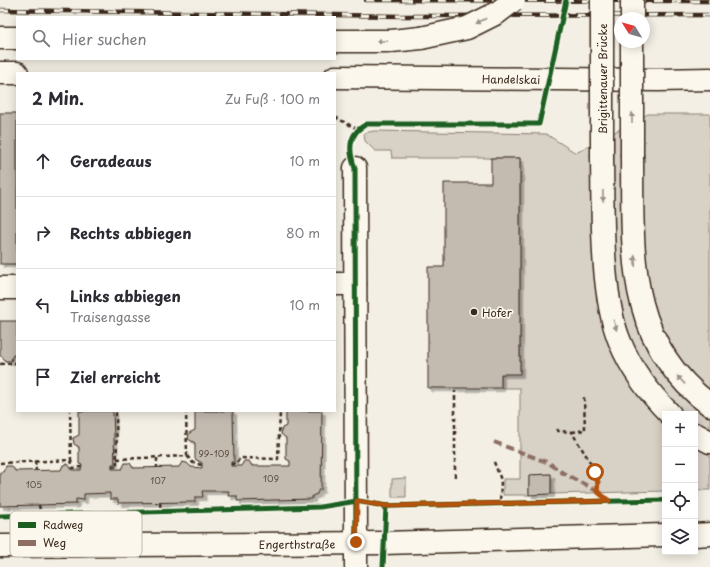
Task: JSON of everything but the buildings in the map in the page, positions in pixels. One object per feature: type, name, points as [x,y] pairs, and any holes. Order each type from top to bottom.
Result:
[{"type":"main road","points":[[336,41],[391,41],[421,38],[467,28],[497,13],[514,0]]},
{"type":"main road","name":"Brigittenauer Brücke","points":[[602,0],[602,157],[606,273],[611,313],[620,341],[633,367],[649,393],[667,411]]},
{"type":"main road","points":[[632,0],[632,12]]},
{"type":"main road","points":[[0,38],[16,38]]},
{"type":"main road","points":[[632,48],[632,157],[636,269],[642,305],[649,329],[660,352],[674,372],[692,391],[710,405]]},
{"type":"main road","points":[[0,73],[16,73]]},
{"type":"main road","name":"Handelskai","points":[[336,77],[658,80],[710,79]]},
{"type":"main road","points":[[355,168],[345,284],[356,567]]},
{"type":"main road","points":[[0,288],[16,288]]},
{"type":"main road","points":[[698,436],[710,442]]},
{"type":"main road","points":[[698,535],[710,534]]},
{"type":"main road","name":"Engerthstraße","points":[[142,544],[356,542],[662,535]]},
{"type":"main road","name":"Engerthstraße","points":[[0,546],[10,546]]},
{"type":"path","points":[[336,118],[358,130]]},
{"type":"path","points":[[0,364],[16,364]]},
{"type":"path","points":[[455,391],[455,477]]},
{"type":"path","points":[[557,429],[558,431],[572,432],[585,430],[583,396]]},
{"type":"path","points":[[70,412],[73,468],[82,467]]},
{"type":"path","points":[[112,466],[117,467],[116,412]]},
{"type":"path","points":[[186,412],[186,456],[193,463],[202,465]]},
{"type":"path","points":[[231,464],[236,464],[240,458],[278,459],[280,412]]},
{"type":"path","points":[[572,432],[595,472],[598,482],[597,491],[609,501]]},
{"type":"path","points":[[117,459],[186,456]]},
{"type":"path","points":[[156,458],[157,468]]},
{"type":"path","points":[[0,463],[72,460]]},
{"type":"path","points":[[35,461],[36,470]]},
{"type":"path","points":[[494,462],[501,480],[500,503]]},
{"type":"path","points":[[601,501],[616,501]]},
{"type":"path","points":[[160,503],[161,512]]},
{"type":"path","points":[[493,503],[508,503]]},
{"type":"path","points":[[39,505],[40,511]]},
{"type":"path","points":[[154,512],[169,512]]},
{"type":"shaded area","points":[[648,114],[710,114],[710,490],[698,490],[698,411],[662,411],[662,491],[551,494],[551,474],[529,475],[529,495],[503,495],[503,479],[520,479],[520,388],[501,388],[501,374],[520,373],[520,158],[392,158],[391,151],[375,151],[365,141],[364,133],[374,131],[546,134],[576,153]]},
{"type":"shaded area","points":[[406,478],[406,497],[392,497],[392,479]]},
{"type":"railway","points":[[366,0],[710,1]]},
{"type":"railway","points":[[0,10],[402,16],[710,15]]},
{"type":"marked path","points":[[494,442],[549,463],[563,473],[597,491]]},
{"type":"cycle path","points":[[356,542],[355,168],[351,155],[351,143],[353,137],[356,132],[367,124],[539,124],[566,0]]},
{"type":"cycle path","points":[[142,512],[320,507],[357,501],[386,506],[662,500]]},
{"type":"cycle path","points":[[383,567],[386,506]]},
{"type":"cycle path","points":[[0,516],[10,516]]},
{"type":"place","name":"Hofer","points":[[474,312]]},
{"type":"route","points":[[356,542],[357,501],[373,502],[386,506],[609,501],[597,491],[598,482],[595,472]]}]
